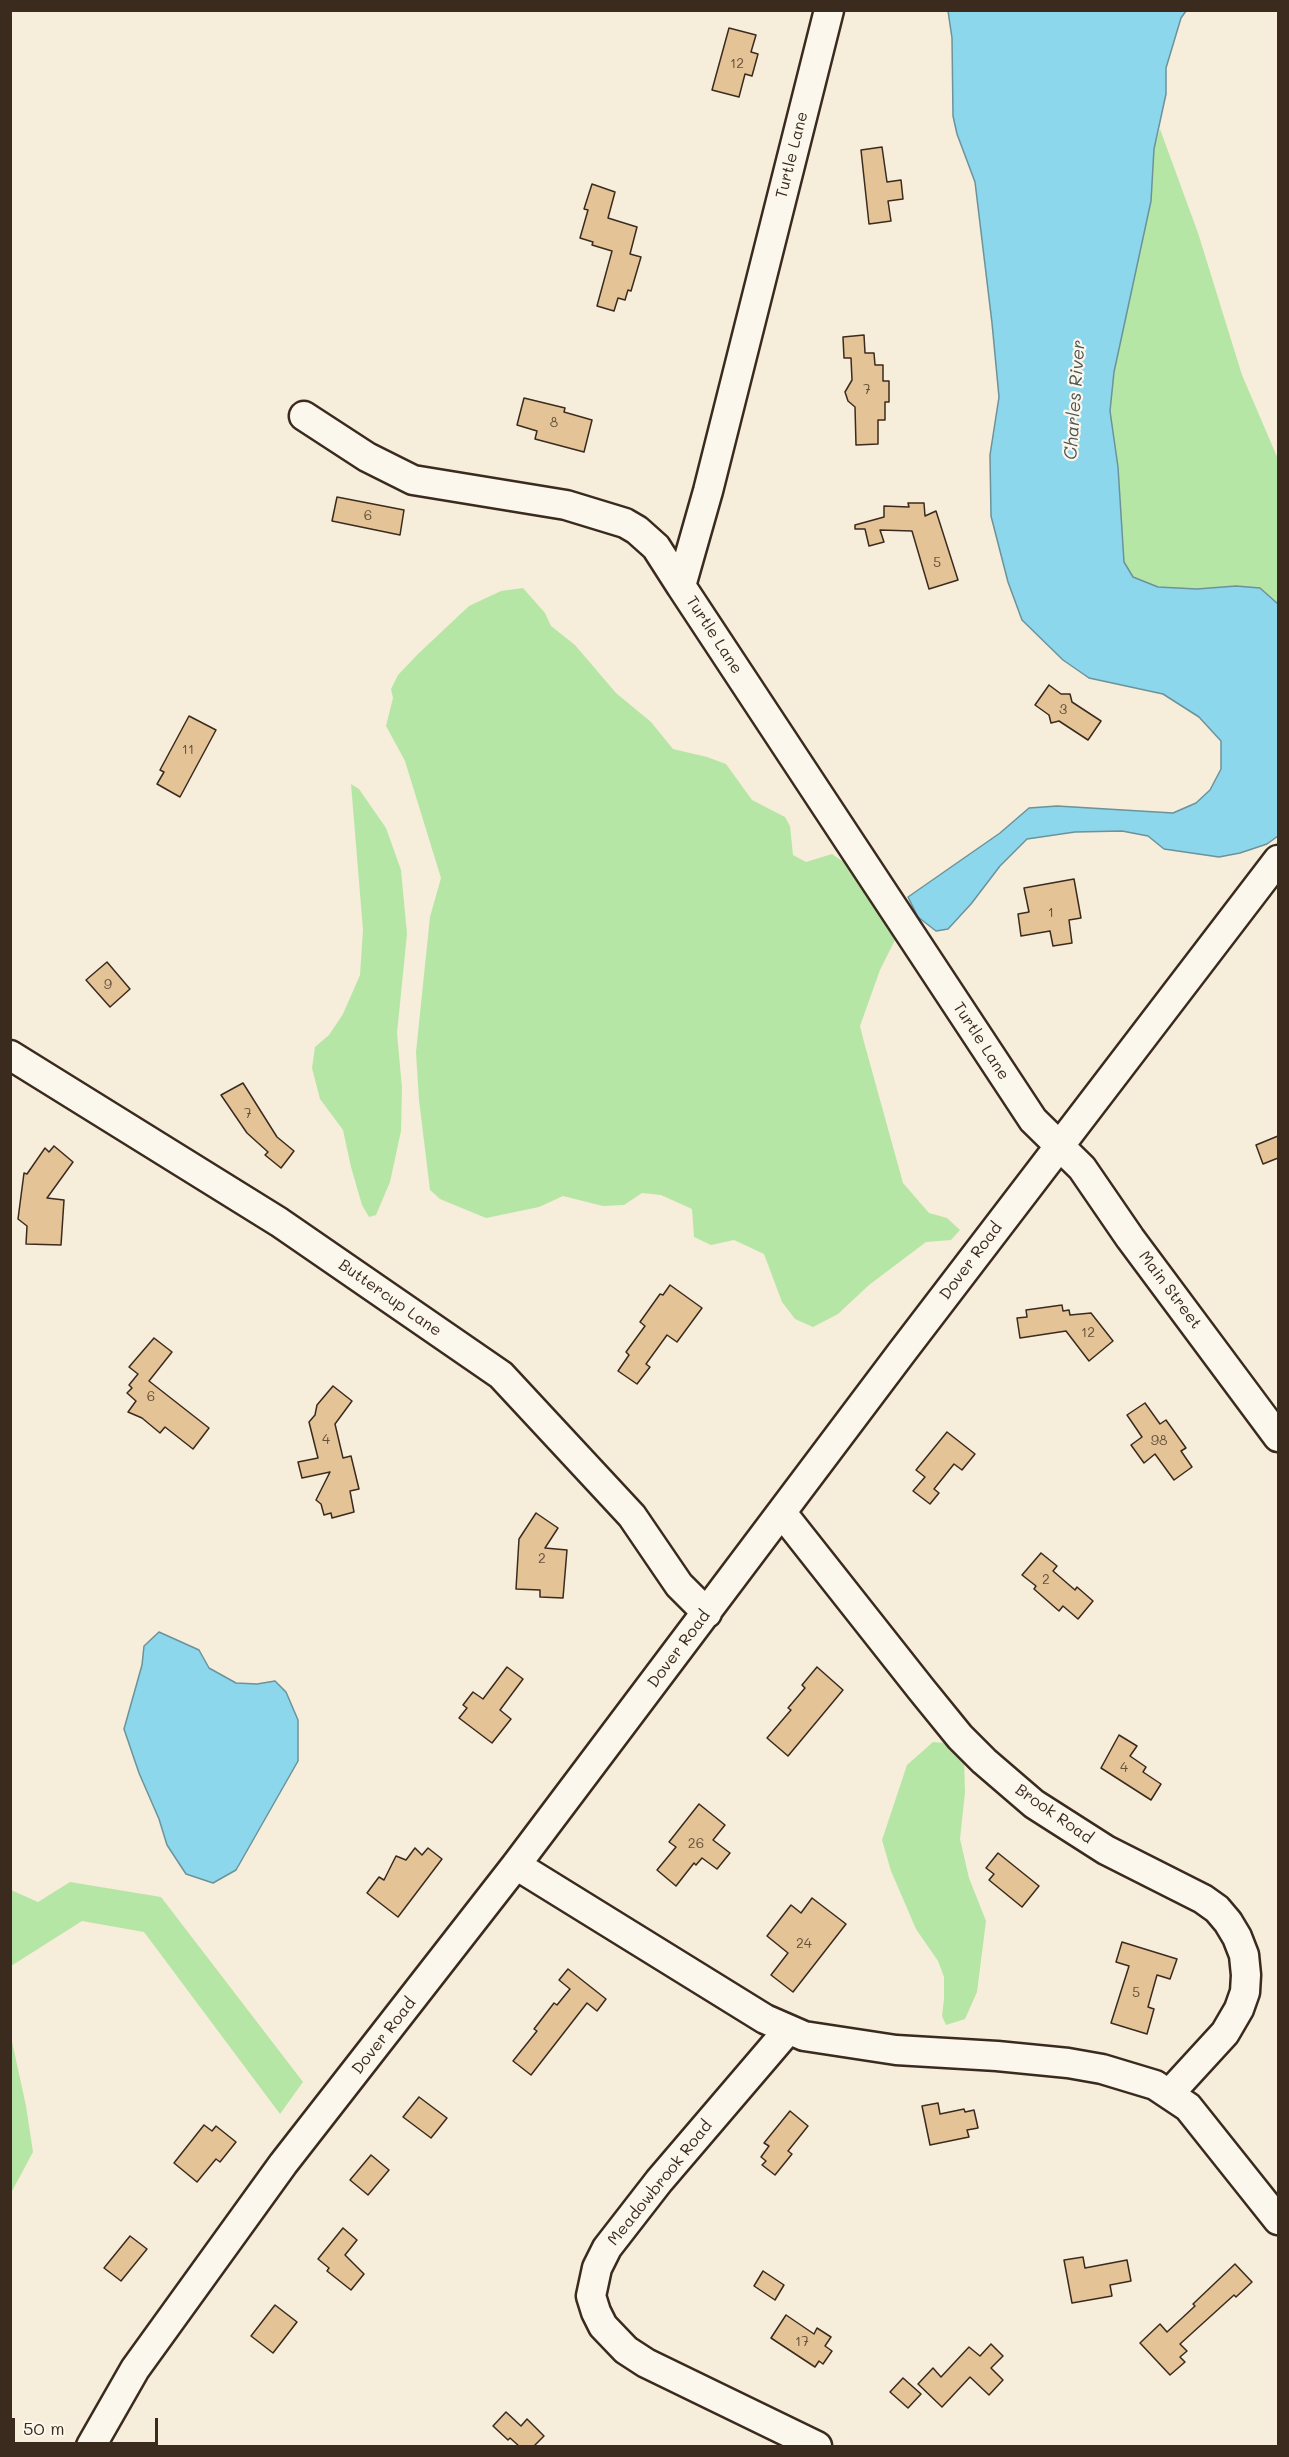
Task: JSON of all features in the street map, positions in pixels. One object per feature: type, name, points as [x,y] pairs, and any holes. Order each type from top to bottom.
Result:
[{"type":"street","name":"Turtle Lane","points":[[829,10],[708,491],[681,586],[1034,1120],[1058,1146]]},
{"type":"street","points":[[304,416],[368,457],[413,480],[566,505],[625,523],[637,530],[656,547],[681,586]]},
{"type":"street","name":"Dover Road","points":[[91,2446],[135,2369],[245,2216],[516,1865],[1058,1146],[1278,860]]},
{"type":"street","name":"Buttercup Lane","points":[[10,1055],[279,1222],[501,1375],[632,1516],[679,1585],[707,1613]]},
{"type":"street","name":"Main Street","points":[[1058,1146],[1082,1168],[1130,1238],[1278,1437]]},
{"type":"street","name":"Brook Road","points":[[782,1513],[960,1737],[984,1761],[1034,1804],[1106,1850],[1203,1899],[1217,1909],[1228,1922],[1240,1946],[1246,1975],[1245,1992],[1239,2009],[1225,2032],[1170,2093]]},
{"type":"street","points":[[516,1865],[744,2006],[788,2030],[822,2040],[896,2050],[997,2055],[1068,2063],[1155,2085],[1188,2107],[1278,2220]]},
{"type":"street","name":"Meadowbrook Road","points":[[788,2030],[659,2181],[607,2248],[597,2268],[591,2296],[603,2326],[626,2350],[646,2363],[817,2446]]},
{"type":"green space","points":[[1160,129],[1198,233],[1242,375],[1278,459],[1278,604],[1260,588],[1158,587],[1133,577],[1124,562],[1118,467],[1110,411],[1114,372],[1151,201],[1154,149]]},
{"type":"green space","points":[[523,588],[545,613],[551,626],[575,645],[616,693],[651,722],[673,749],[726,764],[752,800],[785,817],[790,826],[793,855],[806,862],[832,854],[851,867],[879,915],[896,938],[880,970],[860,1026],[903,1183],[929,1213],[947,1218],[960,1230],[951,1240],[926,1242],[869,1285],[838,1314],[813,1327],[795,1319],[782,1302],[764,1254],[734,1240],[711,1245],[694,1237],[692,1209],[661,1195],[642,1193],[624,1205],[603,1206],[563,1196],[539,1207],[486,1218],[440,1199],[430,1190],[419,1100],[416,1052],[430,917],[441,878],[405,761],[386,726],[393,698],[391,689],[398,675],[469,606],[501,591]]},
{"type":"green space","points":[[351,784],[359,789],[386,828],[401,870],[407,934],[397,1033],[402,1088],[401,1131],[390,1182],[376,1215],[369,1217],[362,1205],[343,1130],[320,1099],[312,1068],[315,1047],[329,1035],[343,1014],[360,975],[363,930]]},
{"type":"green space","points":[[933,1742],[945,1743],[964,1757],[965,1792],[960,1839],[969,1878],[986,1921],[977,1992],[965,2019],[946,2025],[942,2016],[944,1977],[938,1961],[916,1929],[891,1871],[882,1840],[907,1765]]},
{"type":"green space","points":[[70,1882],[161,1897],[303,2082],[280,2114],[144,1932],[82,1921],[11,1966],[11,1890],[38,1902]]},
{"type":"green space","points":[[11,2037],[33,2152],[11,2193]]},
{"type":"water","name":"Charles River","points":[[948,11],[1186,11],[1181,18],[1166,68],[1166,94],[1154,149],[1151,201],[1114,372],[1110,411],[1118,467],[1124,562],[1133,577],[1158,587],[1260,588],[1278,604],[1278,836],[1267,844],[1219,857],[1164,849],[1148,836],[1122,831],[1075,832],[1027,839],[1000,866],[971,904],[948,929],[936,931],[918,917],[908,897],[1000,833],[1029,808],[1057,806],[1173,813],[1196,803],[1210,790],[1221,769],[1221,741],[1199,717],[1163,694],[1089,678],[1063,660],[1022,620],[1008,582],[991,516],[990,455],[999,397],[992,323],[975,182],[957,134],[953,116],[952,38]]},
{"type":"water","points":[[159,1632],[199,1650],[209,1668],[236,1683],[257,1684],[275,1681],[286,1692],[298,1720],[298,1761],[236,1870],[213,1883],[186,1874],[167,1845],[124,1729],[142,1665],[144,1646]]},
{"type":"building","points":[[729,28],[756,35],[751,52],[758,54],[752,76],[745,74],[739,97],[712,90]]},
{"type":"building","points":[[882,147],[887,182],[901,180],[903,199],[888,201],[891,221],[869,224],[861,150]]},
{"type":"building","points":[[592,184],[615,192],[608,218],[637,227],[630,254],[641,257],[631,291],[628,290],[625,300],[618,298],[614,311],[597,306],[612,251],[592,245],[593,242],[580,238],[588,210],[584,209]]},
{"type":"building","points":[[864,335],[865,353],[874,353],[875,365],[883,365],[883,381],[889,381],[889,402],[885,402],[885,420],[878,420],[878,444],[856,445],[855,407],[848,401],[845,392],[852,380],[851,358],[844,358],[843,337]]},
{"type":"building","points":[[524,398],[565,408],[564,412],[592,420],[584,452],[535,439],[537,431],[517,425]]},
{"type":"building","points":[[337,497],[404,510],[400,535],[332,521]]},
{"type":"building","points":[[908,503],[924,503],[925,516],[936,511],[958,580],[929,589],[912,531],[880,530],[884,542],[869,546],[865,529],[855,529],[855,525],[884,517],[884,506],[909,507]]},
{"type":"building","points":[[1049,685],[1061,694],[1070,694],[1072,702],[1101,721],[1088,740],[1059,721],[1051,723],[1049,715],[1035,705]]},
{"type":"building","points":[[189,716],[216,730],[180,797],[157,784],[164,772],[160,770]]},
{"type":"building","points":[[1074,879],[1081,918],[1069,920],[1072,943],[1053,946],[1050,931],[1021,936],[1018,914],[1029,912],[1024,888]]},
{"type":"building","points":[[107,962],[130,989],[110,1007],[86,980]]},
{"type":"building","points":[[243,1083],[277,1137],[294,1151],[281,1168],[265,1155],[268,1152],[247,1133],[221,1095]]},
{"type":"building","points":[[1278,1136],[1278,1158],[1263,1164],[1256,1145]]},
{"type":"building","points":[[54,1146],[73,1162],[47,1198],[64,1200],[61,1245],[26,1244],[27,1226],[18,1219],[24,1173],[27,1174],[45,1148],[49,1152]]},
{"type":"building","points":[[670,1285],[702,1308],[677,1342],[667,1335],[646,1364],[650,1367],[637,1384],[618,1371],[629,1355],[626,1352],[645,1326],[640,1322],[660,1294],[663,1295]]},
{"type":"building","points":[[1062,1305],[1063,1311],[1069,1310],[1070,1315],[1091,1313],[1113,1341],[1089,1361],[1066,1331],[1020,1338],[1017,1318],[1027,1317],[1026,1310]]},
{"type":"building","points":[[154,1338],[172,1352],[149,1381],[209,1428],[193,1449],[165,1427],[160,1433],[142,1418],[128,1412],[136,1401],[127,1393],[132,1388],[129,1385],[138,1374],[129,1367]]},
{"type":"building","points":[[333,1386],[352,1401],[335,1424],[343,1458],[351,1456],[359,1489],[350,1491],[354,1512],[332,1518],[331,1513],[324,1515],[321,1504],[316,1500],[330,1472],[302,1478],[298,1462],[318,1458],[309,1422],[315,1415],[317,1405]]},
{"type":"building","points":[[1145,1403],[1160,1424],[1166,1420],[1186,1448],[1181,1451],[1192,1467],[1174,1480],[1155,1454],[1144,1463],[1131,1445],[1142,1437],[1127,1415]]},
{"type":"building","points":[[947,1432],[975,1454],[962,1470],[954,1464],[934,1489],[939,1493],[930,1504],[913,1491],[925,1477],[916,1470]]},
{"type":"building","points":[[536,1513],[558,1528],[545,1548],[567,1550],[563,1598],[540,1597],[540,1590],[516,1589],[519,1539]]},
{"type":"building","points":[[1041,1553],[1057,1566],[1053,1571],[1075,1590],[1077,1587],[1093,1601],[1078,1619],[1063,1606],[1059,1611],[1034,1589],[1036,1586],[1022,1575]]},
{"type":"building","points":[[507,1667],[523,1679],[500,1710],[511,1719],[492,1743],[459,1718],[467,1708],[463,1705],[473,1692],[483,1699]]},
{"type":"building","points":[[817,1667],[843,1690],[788,1756],[767,1738],[791,1710],[788,1708],[805,1688],[802,1685]]},
{"type":"building","points":[[1119,1735],[1137,1746],[1130,1756],[1146,1767],[1143,1772],[1161,1784],[1151,1800],[1101,1768]]},
{"type":"building","points":[[699,1804],[725,1825],[713,1840],[730,1853],[717,1869],[702,1858],[696,1865],[694,1863],[676,1886],[657,1870],[676,1847],[669,1842]]},
{"type":"building","points":[[415,1848],[422,1855],[428,1848],[442,1859],[398,1917],[367,1893],[379,1877],[384,1880],[396,1856],[406,1860]]},
{"type":"building","points":[[998,1853],[1039,1886],[1022,1907],[989,1880],[994,1874],[986,1868]]},
{"type":"building","points":[[812,1898],[846,1924],[793,1992],[771,1975],[788,1953],[767,1936],[791,1905],[801,1913]]},
{"type":"building","points":[[1122,1942],[1177,1959],[1170,1979],[1157,1975],[1148,2007],[1154,2009],[1147,2034],[1111,2023],[1129,1966],[1116,1962]]},
{"type":"building","points":[[568,1969],[606,1999],[597,2011],[587,2003],[531,2075],[513,2061],[537,2031],[534,2029],[554,2003],[557,2005],[570,1989],[559,1980]]},
{"type":"building","points":[[419,2097],[447,2118],[431,2138],[403,2117]]},
{"type":"building","points":[[938,2103],[940,2114],[964,2109],[965,2112],[974,2110],[978,2128],[967,2130],[969,2137],[930,2145],[922,2106]]},
{"type":"building","points":[[790,2111],[808,2126],[788,2151],[792,2154],[775,2175],[762,2165],[766,2161],[761,2157],[769,2146],[764,2143]]},
{"type":"building","points":[[204,2125],[212,2131],[216,2126],[236,2142],[220,2162],[216,2159],[197,2182],[174,2163]]},
{"type":"building","points":[[371,2155],[389,2170],[368,2195],[350,2180]]},
{"type":"building","points":[[343,2228],[357,2240],[345,2255],[364,2274],[351,2290],[327,2271],[329,2268],[318,2259]]},
{"type":"building","points":[[130,2236],[147,2249],[121,2281],[104,2268]]},
{"type":"building","points":[[1083,2257],[1085,2268],[1127,2260],[1131,2281],[1110,2285],[1112,2296],[1072,2303],[1064,2260]]},
{"type":"building","points":[[1235,2264],[1252,2282],[1236,2297],[1234,2295],[1180,2344],[1187,2351],[1180,2357],[1185,2362],[1170,2375],[1140,2343],[1160,2324],[1167,2332]]},
{"type":"building","points":[[763,2271],[784,2285],[775,2300],[754,2286]]},
{"type":"building","points":[[275,2305],[297,2322],[273,2353],[251,2336]]},
{"type":"building","points":[[786,2315],[814,2334],[817,2328],[831,2337],[825,2346],[832,2351],[823,2364],[819,2361],[815,2367],[771,2338]]},
{"type":"building","points":[[991,2344],[1003,2356],[991,2368],[1003,2380],[989,2395],[970,2377],[942,2407],[918,2384],[933,2368],[941,2377],[969,2347],[980,2356]]},
{"type":"building","points":[[903,2378],[921,2394],[908,2408],[890,2392]]},
{"type":"building","points":[[506,2412],[521,2426],[527,2419],[544,2436],[534,2446],[519,2446],[510,2438],[508,2440],[493,2426]]}]
